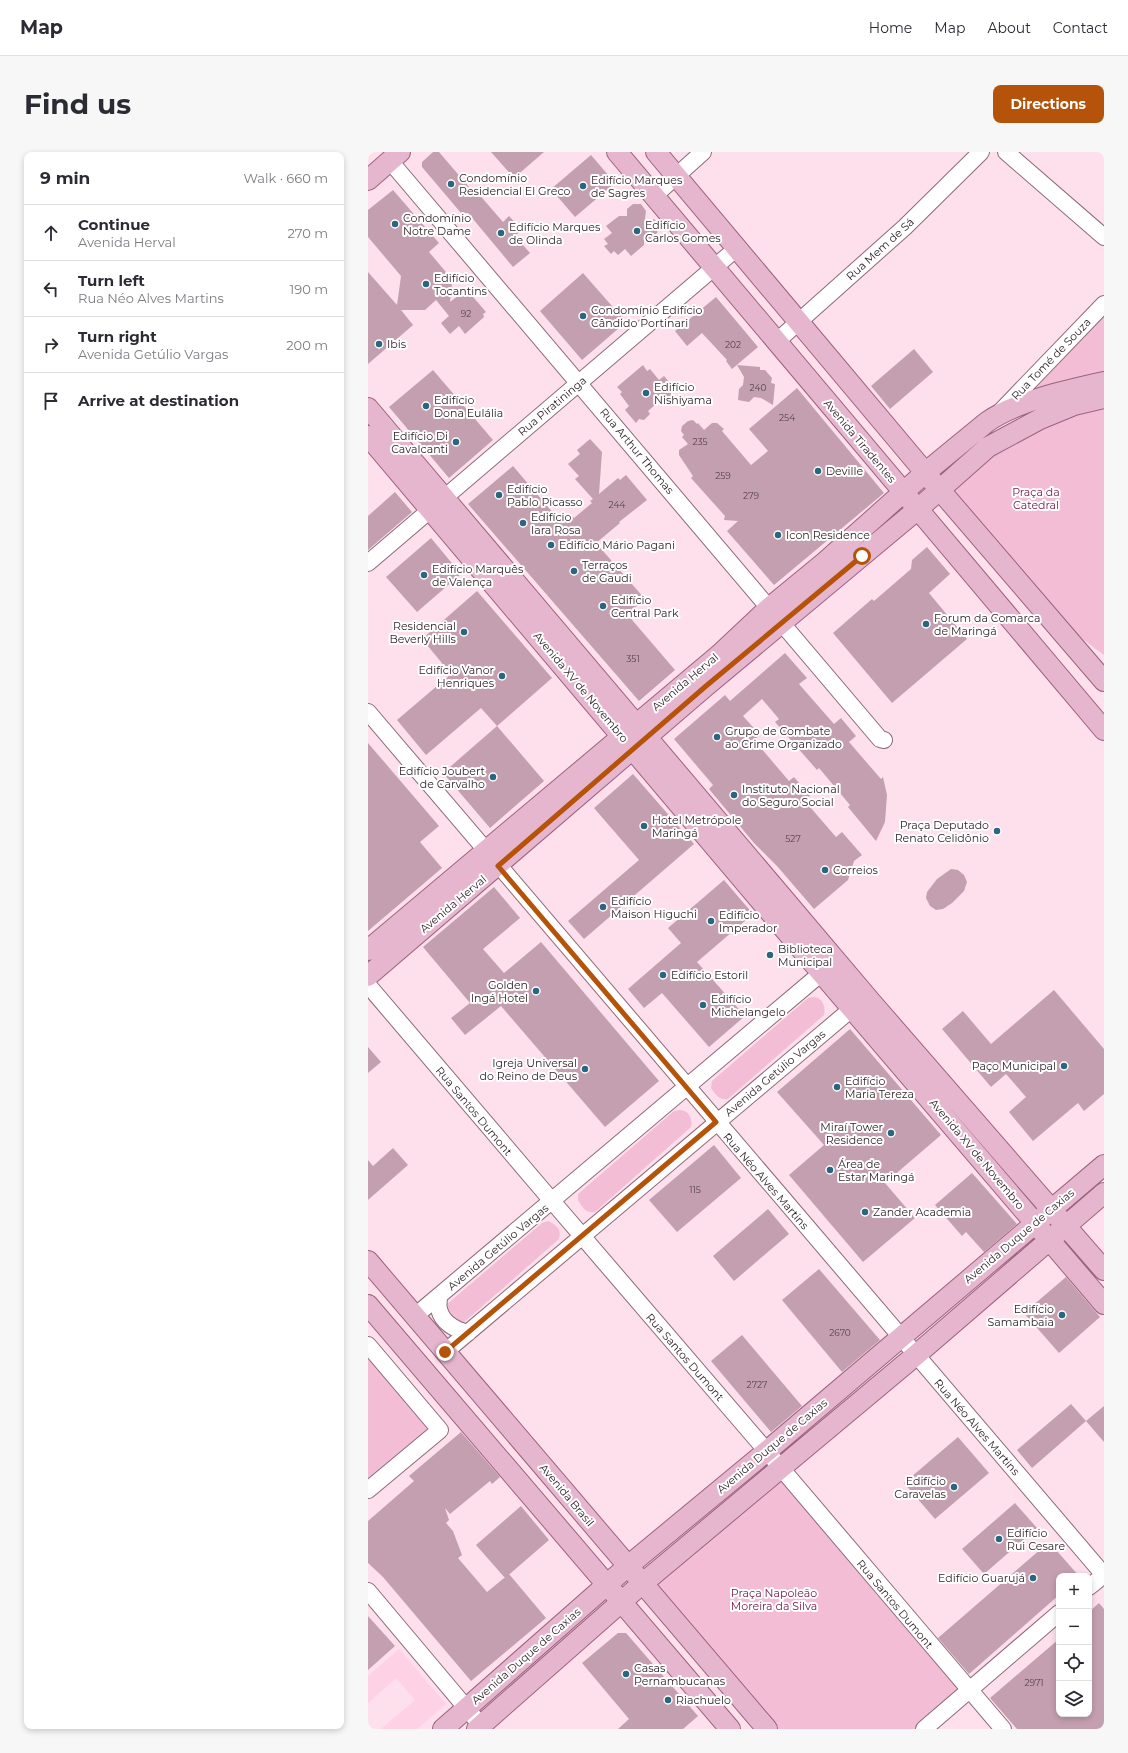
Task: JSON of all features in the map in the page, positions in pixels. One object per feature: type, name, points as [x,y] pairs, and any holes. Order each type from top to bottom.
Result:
[{"type":"main road","name":"Avenida Tiradentes","points":[[617,152],[1104,730]]},
{"type":"main road","points":[[656,152],[939,489],[1104,681]]},
{"type":"main road","points":[[368,180],[395,156]]},
{"type":"main road","name":"Avenida Herval","points":[[368,976],[568,805],[634,737],[769,608],[825,562],[926,472],[998,415],[1068,390],[1104,382]]},
{"type":"main road","name":"Avenida Herval","points":[[368,950],[540,804],[706,686],[918,509],[988,447],[1031,423],[1074,405],[1104,398]]},
{"type":"main road","points":[[1031,423],[1038,400]]},
{"type":"main road","name":"Avenida XV de Novembro","points":[[368,408],[438,504],[830,967],[1035,1222],[1104,1304]]},
{"type":"main road","name":"Avenida XV de Novembro","points":[[368,436],[438,504]]},
{"type":"main road","points":[[825,562],[862,556]]},
{"type":"main road","points":[[706,686],[719,655]]},
{"type":"main road","points":[[540,804],[568,805]]},
{"type":"main road","points":[[423,928],[434,895]]},
{"type":"main road","name":"Avenida XV de Novembro","points":[[859,1002],[1052,1208],[1104,1270]]},
{"type":"main road","name":"Avenida Duque de Caxias","points":[[443,1729],[628,1566],[767,1451],[1104,1165]]},
{"type":"main road","name":"Avenida Duque de Caxias","points":[[480,1728],[621,1602],[780,1467],[916,1355],[1050,1240],[1103,1192]]},
{"type":"main road","name":"Avenida Brasil","points":[[368,1261],[767,1729]]},
{"type":"main road","points":[[952,1293],[993,1288]]},
{"type":"main road","points":[[368,1306],[730,1729]]},
{"type":"main road","points":[[840,1418],[850,1380]]},
{"type":"main road","points":[[680,1523],[724,1516]]},
{"type":"main road","points":[[521,1691],[538,1646]]},
{"type":"street","points":[[654,196],[703,152]]},
{"type":"street","name":"Rua Mem de Sá","points":[[776,342],[905,226],[981,152]]},
{"type":"street","points":[[1006,152],[1104,237]]},
{"type":"street","name":"Rua Arthur Thomas","points":[[395,156],[579,383],[880,739],[884,740]]},
{"type":"street","name":"Rua Piratininga","points":[[368,563],[737,248]]},
{"type":"street","name":"Rua Tomé de Souza","points":[[998,415],[1104,304]]},
{"type":"street","name":"Rua Néo Alves Martins","points":[[368,712],[900,1338],[1104,1575]]},
{"type":"street","name":"Avenida Getúlio Vargas","points":[[415,1316],[830,967]]},
{"type":"street","name":"Rua Santos Dumont","points":[[368,985],[551,1202],[767,1451],[1003,1729]]},
{"type":"street","name":"Avenida Getúlio Vargas","points":[[445,1352],[859,1002]]},
{"type":"street","points":[[440,1296],[438,1309],[446,1322],[458,1331],[468,1332]]},
{"type":"street","points":[[368,1345],[440,1430],[368,1490]]},
{"type":"street","points":[[1092,1585],[1104,1575]]},
{"type":"street","points":[[368,1591],[466,1708],[480,1728]]},
{"type":"street","points":[[924,1729],[1056,1616]]},
{"type":"shaded area","points":[[399,1649],[446,1704],[417,1729],[381,1729],[415,1700],[396,1678],[368,1703],[368,1676]]},
{"type":"green space","points":[[1104,304],[1104,382],[998,415]]},
{"type":"green space","name":"Praça da Catedral","points":[[1104,398],[1104,655],[1045,611],[939,489],[988,447]]},
{"type":"green space","points":[[813,997],[821,1000],[823,1003],[824,1015],[728,1099],[720,1098],[716,1095],[711,1088],[712,1081],[808,998]]},
{"type":"green space","points":[[679,1110],[688,1113],[691,1118],[691,1127],[595,1212],[587,1211],[578,1200],[578,1194],[674,1111]]},
{"type":"green space","points":[[548,1221],[558,1228],[560,1233],[559,1239],[463,1323],[459,1324],[447,1314],[446,1305],[542,1223]]},
{"type":"green space","points":[[368,1345],[440,1430],[368,1490]]},
{"type":"green space","name":"Praça Napoleão Moreira da Silva","points":[[780,1467],[969,1690],[924,1729],[767,1729],[643,1584]]},
{"type":"building","points":[[433,152],[439,152],[475,194],[477,192],[503,222],[509,216],[522,230],[515,236],[530,253],[513,267],[468,213],[461,213],[422,167],[422,162]]},
{"type":"building","points":[[491,152],[544,152],[514,178]]},
{"type":"building","name":"Edifício Marques de Sagres","points":[[591,155],[615,183],[575,217],[551,189]]},
{"type":"building","points":[[393,190],[439,243],[429,252],[451,278],[452,283],[450,302],[463,292],[465,294],[468,291],[486,312],[483,314],[484,317],[465,334],[459,326],[450,334],[441,323],[449,316],[436,300],[425,310],[401,310],[413,325],[368,364],[368,272],[397,305],[401,276],[368,237],[368,210]]},
{"type":"building","name":"Edifício Carlos Gomes","points":[[633,204],[641,204],[646,211],[645,219],[654,219],[659,225],[657,233],[651,239],[644,237],[644,245],[631,256],[625,249],[618,255],[614,251],[611,254],[604,246],[608,244],[604,239],[612,233],[606,226],[619,216],[627,216],[627,209]]},
{"type":"building","name":"Condomínio Edifício Cândido Portinari","points":[[583,273],[626,322],[582,360],[540,311]]},
{"type":"building","points":[[716,297],[758,347],[732,369],[726,361],[727,360],[702,333],[687,346],[675,331]]},
{"type":"building","points":[[914,349],[933,372],[890,409],[871,386]]},
{"type":"building","name":"Edifício Nishiyama","points":[[643,365],[647,371],[650,369],[659,380],[664,376],[675,389],[671,392],[671,396],[664,402],[662,399],[648,411],[650,414],[644,420],[639,419],[636,423],[625,410],[629,406],[620,394],[622,392],[617,387]]},
{"type":"building","points":[[737,365],[760,367],[760,370],[765,370],[772,378],[771,383],[775,384],[773,405],[761,398],[754,397],[749,402],[738,400],[739,389],[743,385],[744,377]]},
{"type":"building","points":[[433,370],[493,440],[449,478],[389,407]]},
{"type":"building","points":[[797,388],[884,493],[774,585],[727,531],[738,521],[724,520],[725,516],[691,478],[693,476],[679,455],[679,450],[688,444],[682,437],[684,435],[681,431],[682,426],[688,421],[693,420],[704,430],[712,423],[717,423],[724,429],[722,431],[751,465],[768,451],[749,429]]},
{"type":"building","points":[[590,439],[602,452],[599,494],[618,478],[620,480],[626,475],[647,500],[619,522],[620,523],[596,543],[645,599],[627,614],[675,670],[639,701],[468,504],[513,466],[560,521],[570,513],[574,518],[592,503],[590,501],[593,499],[575,479],[579,476],[568,464],[580,454],[577,450]]},
{"type":"building","points":[[395,492],[412,512],[368,550],[368,516]]},
{"type":"building","name":"Edifício Marquês de Valença","points":[[431,538],[461,574],[417,612],[386,577]]},
{"type":"building","name":"Forum da Comarca de Maringá","points":[[927,547],[950,574],[929,593],[967,639],[892,703],[833,633],[872,599],[874,601],[911,569],[912,560]]},
{"type":"building","points":[[477,591],[552,678],[497,726],[481,708],[426,755],[397,720],[451,674],[422,639]]},
{"type":"building","points":[[785,653],[807,678],[799,684],[834,724],[841,718],[856,736],[849,742],[881,779],[883,777],[887,795],[885,822],[876,841],[848,807],[850,805],[819,768],[817,770],[775,722],[779,719],[762,699],[743,716],[760,735],[754,740],[789,781],[794,777],[810,796],[804,800],[836,837],[842,832],[862,855],[854,861],[848,880],[814,909],[777,866],[754,843],[709,789],[713,785],[674,739],[725,695],[730,701]]},
{"type":"building","name":"Edifício Joubert de Carvalho","points":[[497,726],[544,781],[490,828],[443,773]]},
{"type":"building","points":[[368,743],[439,826],[420,842],[442,868],[368,931]]},
{"type":"building","name":"Hotel Metrópole Maringá","points":[[633,774],[694,844],[584,939],[568,921],[639,860],[594,808]]},
{"type":"building","points":[[951,869],[958,870],[964,875],[967,882],[964,891],[952,903],[943,909],[936,910],[930,906],[926,898],[927,892],[937,879]]},
{"type":"building","points":[[724,880],[753,914],[697,962],[745,1016],[709,1047],[662,993],[644,1008],[628,989],[681,943],[668,928]]},
{"type":"building","points":[[494,887],[520,918],[483,949],[504,973],[541,942],[659,1081],[605,1127],[501,1006],[465,1035],[451,1018],[470,1003],[423,947]]},
{"type":"building","name":"Paço Municipal","points":[[1054,990],[1104,1049],[1104,1094],[1084,1111],[1078,1103],[1033,1141],[1009,1112],[1026,1097],[1006,1074],[991,1087],[942,1029],[963,1011],[991,1044]]},
{"type":"building","points":[[850,1029],[941,1135],[885,1183],[915,1218],[863,1262],[789,1175],[824,1145],[777,1092]]},
{"type":"building","points":[[368,1047],[381,1062],[368,1073]]},
{"type":"building","points":[[714,1145],[741,1178],[677,1232],[649,1200]]},
{"type":"building","points":[[393,1148],[408,1165],[368,1200],[368,1160],[373,1166]]},
{"type":"building","points":[[972,1173],[1017,1224],[984,1252],[966,1232],[962,1236],[935,1205]]},
{"type":"building","points":[[768,1209],[789,1234],[734,1281],[713,1256]]},
{"type":"building","points":[[819,1269],[880,1340],[842,1372],[782,1300]]},
{"type":"building","name":"Edifício Samambaia","points":[[1066,1277],[1100,1317],[1059,1353],[1024,1313]]},
{"type":"building","points":[[742,1335],[802,1406],[771,1432],[711,1361]]},
{"type":"building","points":[[1071,1404],[1086,1421],[1032,1468],[1017,1450]]},
{"type":"building","points":[[1104,1406],[1104,1442],[1086,1421]]},
{"type":"building","points":[[461,1432],[500,1477],[492,1484],[490,1481],[450,1514],[445,1508],[449,1520],[446,1523],[453,1531],[462,1555],[458,1558],[487,1592],[509,1574],[546,1618],[471,1681],[383,1577],[368,1563],[368,1521],[414,1481],[409,1476]]},
{"type":"building","points":[[958,1437],[989,1473],[935,1519],[904,1483]]},
{"type":"building","name":"Edifício Rui Cesare","points":[[1015,1503],[1037,1528],[984,1574],[962,1549]]},
{"type":"building","points":[[521,1506],[549,1540],[505,1578],[476,1545]]},
{"type":"building","points":[[1049,1542],[1076,1573],[1056,1573],[1056,1598],[969,1674],[938,1638]]},
{"type":"building","points":[[1099,1603],[1104,1609],[1104,1729],[1017,1729],[990,1698],[1056,1642],[1056,1717],[1092,1717],[1092,1609]]},
{"type":"building","points":[[368,1616],[395,1646],[368,1670]]},
{"type":"building","name":"Casas Pernambucanas","points":[[618,1633],[626,1633],[698,1716],[683,1729],[618,1729],[629,1719],[582,1663]]},
{"type":"place","name":"Condomínio Residencial El Greco","points":[[451,184]]},
{"type":"place","name":"Edifício Marques de Sagres","points":[[583,186]]},
{"type":"place","name":"Condomínio Notre Dame","points":[[395,224]]},
{"type":"place","name":"Edifício Carlos Gomes","points":[[637,231]]},
{"type":"place","name":"Edifício Marques de Olinda","points":[[501,233]]},
{"type":"place","name":"Edifício Tocantins","points":[[426,284]]},
{"type":"place","name":"Condomínio Edifício Cândido Portinari","points":[[583,316]]},
{"type":"place","name":"Ibis","points":[[379,344]]},
{"type":"place","name":"Edifício Nishiyama","points":[[646,393]]},
{"type":"place","name":"Edifício Dona Eulália","points":[[426,406]]},
{"type":"place","name":"Edifício Di Cavalcanti","points":[[456,442]]},
{"type":"place","name":"Deville","points":[[818,471]]},
{"type":"place","name":"Edifício Pablo Picasso","points":[[499,495]]},
{"type":"place","name":"Edifício Iara Rosa","points":[[523,523]]},
{"type":"place","name":"Icon Residence","points":[[778,535]]},
{"type":"place","name":"Edifício Mário Pagani","points":[[551,545]]},
{"type":"place","name":"Terraços de Gaudi","points":[[574,571]]},
{"type":"place","name":"Edifício Marquês de Valença","points":[[424,575]]},
{"type":"place","name":"Edifício Central Park","points":[[603,606]]},
{"type":"place","name":"Forum da Comarca de Maringá","points":[[926,624]]},
{"type":"place","name":"Residencial Beverly Hills","points":[[464,632]]},
{"type":"place","name":"Edifício Vanor Henriques","points":[[502,676]]},
{"type":"place","name":"Grupo de Combate ao Crime Organizado","points":[[717,737]]},
{"type":"place","name":"Edifício Joubert de Carvalho","points":[[493,777]]},
{"type":"place","name":"Instituto Nacional do Seguro Social","points":[[734,795]]},
{"type":"place","name":"Hotel Metrópole Maringá","points":[[644,826]]},
{"type":"place","name":"Praça Deputado Renato Celidônio","points":[[997,831]]},
{"type":"place","name":"Correios","points":[[825,870]]},
{"type":"place","name":"Edifício Maison Higuchi","points":[[603,907]]},
{"type":"place","name":"Edifício Imperador","points":[[711,921]]},
{"type":"place","name":"Biblioteca Municipal","points":[[770,955]]},
{"type":"place","name":"Edifício Estoril","points":[[663,975]]},
{"type":"place","name":"Golden Ingá Hotel","points":[[536,991]]},
{"type":"place","name":"Edifício Michelangelo","points":[[703,1005]]},
{"type":"place","name":"Paço Municipal","points":[[1064,1066]]},
{"type":"place","name":"Igreja Universal do Reino de Deus","points":[[585,1069]]},
{"type":"place","name":"Edifício Maria Tereza","points":[[837,1087]]},
{"type":"place","name":"Miraí Tower Residence","points":[[891,1133]]},
{"type":"place","name":"Área de Estar Maringá","points":[[830,1170]]},
{"type":"place","name":"Zander Academia","points":[[865,1212]]},
{"type":"place","name":"Edifício Samambaia","points":[[1062,1315]]},
{"type":"place","name":"Edifício Caravelas","points":[[954,1487]]},
{"type":"place","name":"Edifício Rui Cesare","points":[[999,1539]]},
{"type":"place","name":"Edifício Guarujá","points":[[1033,1578]]},
{"type":"place","name":"Casas Pernambucanas","points":[[626,1674]]},
{"type":"place","name":"Riachuelo","points":[[668,1700]]},
{"type":"route","points":[[445,1352],[716,1122],[498,866],[706,686],[766,638],[862,556]]}]
